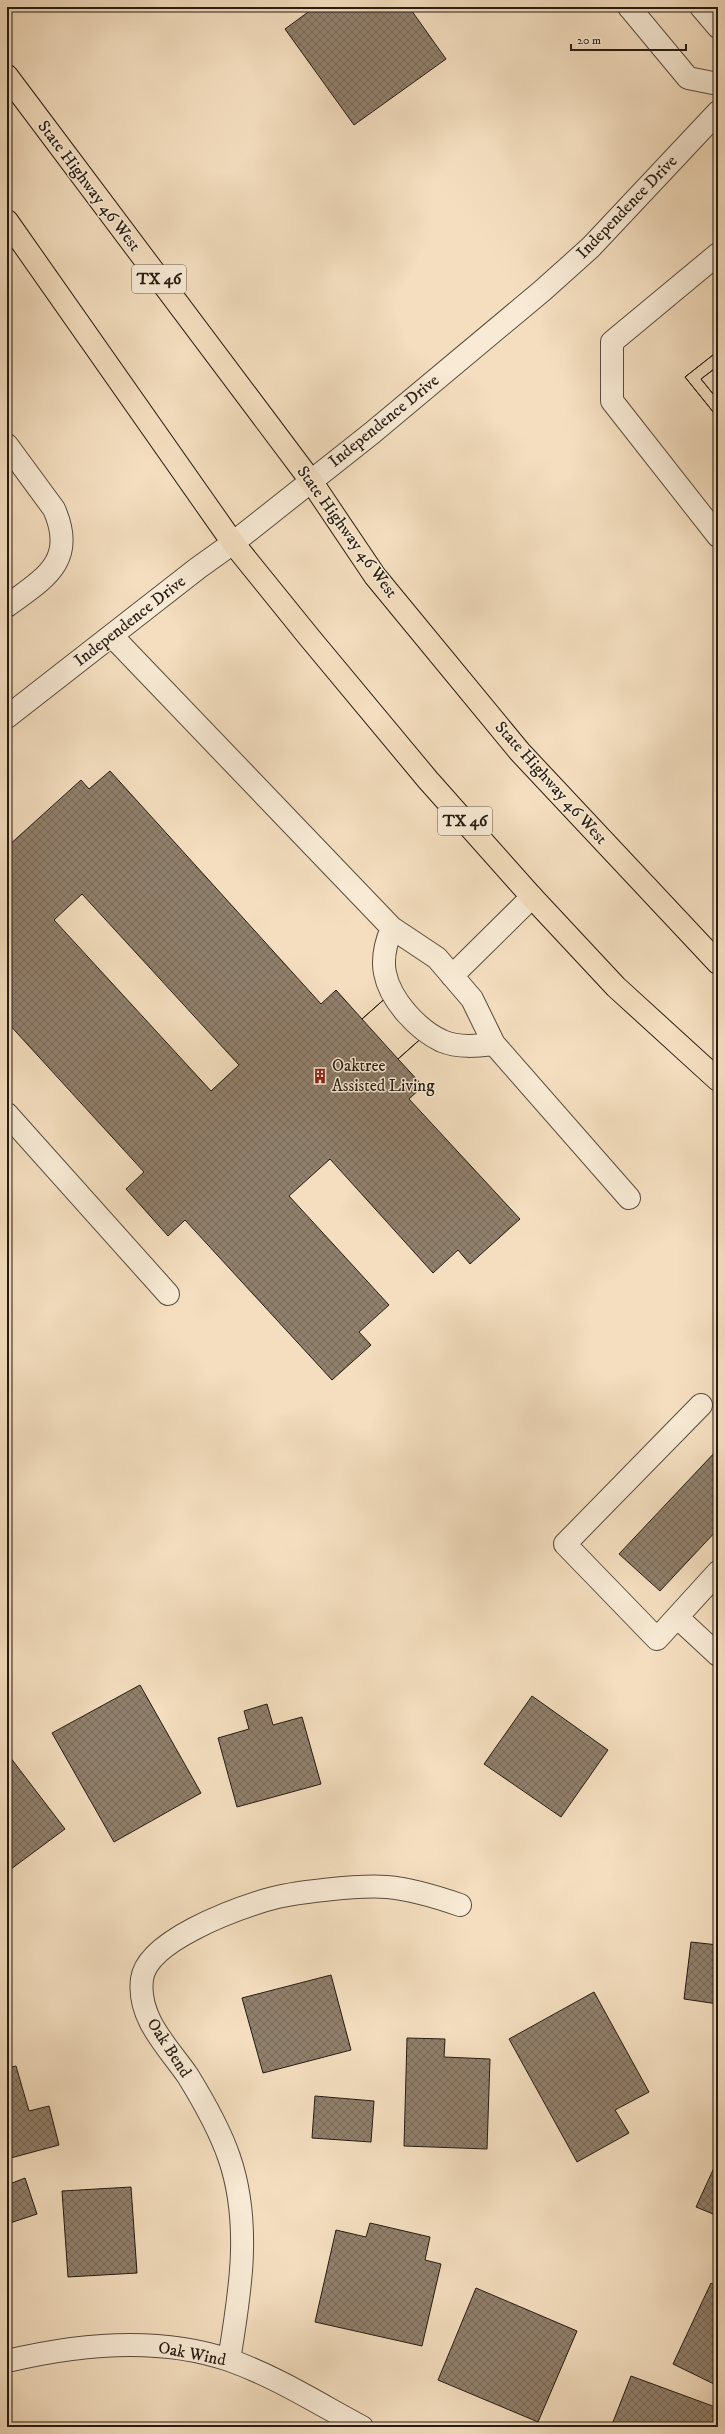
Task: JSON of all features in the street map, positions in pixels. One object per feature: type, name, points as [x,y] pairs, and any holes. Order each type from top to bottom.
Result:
[{"type":"main road","name":"State Highway 46 West","points":[[7,76],[311,481],[375,576],[520,752],[718,963]]},
{"type":"main road","name":"TX 46","points":[[7,221],[233,543],[428,780],[616,987],[718,1080]]},
{"type":"street","points":[[630,7],[688,78],[718,84]]},
{"type":"street","points":[[701,7],[718,27]]},
{"type":"street","name":"Independence Drive","points":[[7,717],[198,568],[233,543],[495,332],[580,257],[718,112]]},
{"type":"street","points":[[718,254],[612,342],[612,401],[718,536]]},
{"type":"street","points":[[7,445],[54,509],[59,521],[63,546],[59,559],[52,569],[7,606]]},
{"type":"street","points":[[112,636],[392,928],[437,958],[472,1000],[494,1044],[629,1198]]},
{"type":"street","points":[[452,976],[532,896]]},
{"type":"street","points":[[392,928],[384,957],[385,973],[399,1003],[422,1028],[442,1041],[459,1046],[494,1044]]},
{"type":"street","points":[[7,1114],[168,1294]]},
{"type":"street","points":[[701,1405],[565,1544],[657,1639],[718,1572]]},
{"type":"street","points":[[677,1617],[718,1654]]},
{"type":"street","name":"Oak Bend","points":[[229,2360],[239,2305],[242,2262],[240,2208],[230,2159],[213,2118],[187,2075],[157,2035],[148,2016],[143,2000],[142,1978],[150,1962],[162,1948],[180,1937],[229,1914],[267,1900],[327,1890],[386,1887],[435,1896],[460,1905]]},
{"type":"street","name":"Oak Wind","points":[[7,2361],[51,2350],[101,2346],[153,2346],[196,2352],[229,2360],[362,2427]]},
{"type":"building","points":[[315,7],[409,7],[446,59],[354,125],[285,29]]},
{"type":"building","points":[[718,351],[718,418],[685,377]]},
{"type":"building","points":[[718,351],[718,366],[701,379],[718,400],[718,418],[685,377]]},
{"type":"building","points":[[718,366],[718,400],[701,379]]},
{"type":"building","name":"Oaktree Assisted Living","points":[[110,771],[321,1004],[336,990],[362,1019],[398,987],[434,1027],[398,1059],[423,1086],[409,1099],[520,1219],[470,1264],[458,1250],[433,1273],[330,1159],[289,1196],[389,1305],[359,1332],[371,1345],[332,1380],[185,1220],[168,1236],[126,1189],[144,1172],[7,1022],[7,847],[81,780],[89,789]],"holes":[[[82,894],[239,1065],[211,1091],[54,920]]]},
{"type":"building","points":[[398,987],[434,1027],[398,1059],[362,1019]]},
{"type":"building","points":[[718,1449],[718,1529],[660,1591],[619,1554]]},
{"type":"building","points":[[140,1685],[201,1793],[114,1842],[52,1733]]},
{"type":"building","points":[[532,1696],[608,1750],[561,1817],[484,1764]]},
{"type":"building","points":[[267,1704],[273,1725],[302,1717],[321,1784],[237,1807],[218,1738],[249,1729],[244,1711]]},
{"type":"building","points":[[10,1757],[65,1829],[7,1872],[7,1759]]},
{"type":"building","points":[[691,1942],[718,1945],[718,2004],[684,1999]]},
{"type":"building","points":[[331,1975],[351,2050],[263,2073],[242,1998]]},
{"type":"building","points":[[594,1992],[649,2092],[615,2110],[629,2133],[577,2162],[509,2039]]},
{"type":"building","points":[[407,2038],[445,2039],[444,2057],[490,2059],[487,2149],[404,2146]]},
{"type":"building","points":[[16,2066],[29,2111],[49,2106],[59,2145],[7,2159],[7,2068]]},
{"type":"building","points":[[315,2096],[374,2101],[371,2142],[312,2138]]},
{"type":"building","points":[[718,2159],[718,2216],[696,2207]]},
{"type":"building","points":[[25,2178],[37,2214],[7,2224],[7,2185]]},
{"type":"building","points":[[131,2187],[137,2273],[68,2277],[62,2191]]},
{"type":"building","points":[[370,2223],[430,2237],[425,2260],[441,2264],[422,2346],[315,2322],[336,2230],[366,2237]]},
{"type":"building","points":[[711,2283],[718,2287],[718,2386],[673,2364]]},
{"type":"building","points":[[476,2288],[577,2331],[538,2422],[438,2380]]},
{"type":"building","points":[[631,2376],[718,2408],[718,2427],[611,2427]]},
{"type":"place","name":"Oaktree Assisted Living","points":[[320,1076]]}]
